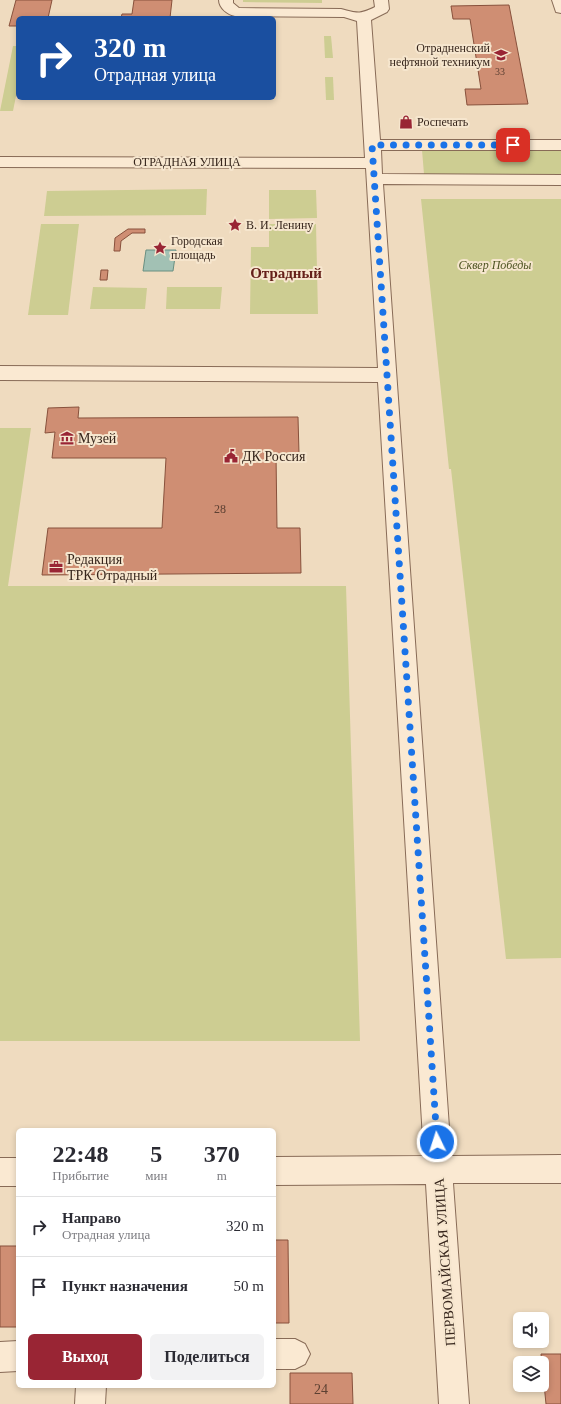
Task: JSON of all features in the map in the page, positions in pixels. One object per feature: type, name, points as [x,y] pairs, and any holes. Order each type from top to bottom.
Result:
[{"type":"street","points":[[226,0],[226,4],[235,12],[340,7],[364,18],[382,9],[381,0]]},
{"type":"street","points":[[559,0],[561,9]]},
{"type":"street","name":"ПЕРВОМАЙСКАЯ УЛИЦА","points":[[364,18],[454,1404]]},
{"type":"street","name":"ОТРАДНАЯ УЛИЦА","points":[[374,163],[561,145]]},
{"type":"street","name":"ОТРАДНАЯ УЛИЦА","points":[[0,162],[374,163],[561,180]]},
{"type":"street","points":[[0,373],[387,375]]},
{"type":"street","points":[[276,1171],[561,1169]]},
{"type":"street","points":[[0,1172],[16,1172]]},
{"type":"street","points":[[0,1357],[16,1356]]},
{"type":"street","points":[[90,1404],[91,1388]]},
{"type":"green space","points":[[243,0],[322,0],[322,3],[243,2]]},
{"type":"green space","points":[[324,36],[331,36],[333,58],[325,58]]},
{"type":"green space","points":[[13,46],[16,46],[16,96],[13,111],[0,111]]},
{"type":"green space","points":[[325,77],[333,77],[334,100],[326,100]]},
{"type":"green space","points":[[561,149],[561,174],[424,174],[422,150]]},
{"type":"green space","points":[[207,189],[206,215],[44,216],[47,191]]},
{"type":"green space","points":[[269,190],[316,190],[317,218],[269,219]]},
{"type":"green space","name":"Сквер Победы","points":[[421,199],[561,199],[561,958],[506,959],[451,469],[449,469]]},
{"type":"green space","points":[[41,224],[79,224],[68,315],[28,315]]},
{"type":"green space","points":[[269,224],[316,224],[318,314],[250,314],[251,247],[269,247]]},
{"type":"green space","points":[[93,287],[147,288],[145,309],[90,309]]},
{"type":"green space","points":[[167,287],[222,287],[220,309],[166,309]]},
{"type":"green space","points":[[0,428],[31,428],[8,586],[346,586],[360,1041],[0,1041]]},
{"type":"shaded area","points":[[146,250],[176,250],[173,271],[143,271]]},
{"type":"building","points":[[16,0],[52,0],[48,16],[16,16],[16,26],[9,26]]},
{"type":"building","points":[[134,0],[172,0],[170,16],[122,16],[122,14],[132,14]]},
{"type":"building","points":[[509,5],[528,104],[467,105],[465,89],[481,89],[470,19],[453,19],[451,6]]},
{"type":"building","points":[[128,229],[145,229],[145,233],[132,233],[121,241],[120,251],[114,251],[115,238]]},
{"type":"building","points":[[101,270],[108,270],[107,280],[100,280]]},
{"type":"building","points":[[79,407],[78,418],[298,417],[299,454],[276,454],[277,528],[300,528],[301,573],[42,575],[48,528],[162,528],[166,458],[52,458],[55,432],[45,433],[48,408]]},
{"type":"building","points":[[276,1240],[288,1240],[289,1323],[276,1323]]},
{"type":"building","points":[[0,1246],[16,1246],[16,1327],[0,1327]]},
{"type":"building","points":[[541,1354],[561,1354],[561,1404],[546,1404],[545,1392],[549,1392],[549,1356],[541,1356]]},
{"type":"building","points":[[290,1373],[352,1373],[353,1404],[290,1404]]},
{"type":"place","name":"Отрадненский нефтяной техникум","points":[[501,55]]},
{"type":"place","name":"Роспечать","points":[[406,122]]},
{"type":"place","name":"В. И. Ленину","points":[[235,225]]},
{"type":"place","name":"Городская площадь","points":[[160,248]]},
{"type":"place","name":"Музей","points":[[67,438]]},
{"type":"place","name":"ДК Россия","points":[[231,456]]},
{"type":"place","name":"Редакция ТРК Отрадный","points":[[56,567]]},
{"type":"district","name":"Отрадный","points":[[286,273]]},
{"type":"route","points":[[437,1142],[372,145],[513,145]]}]
